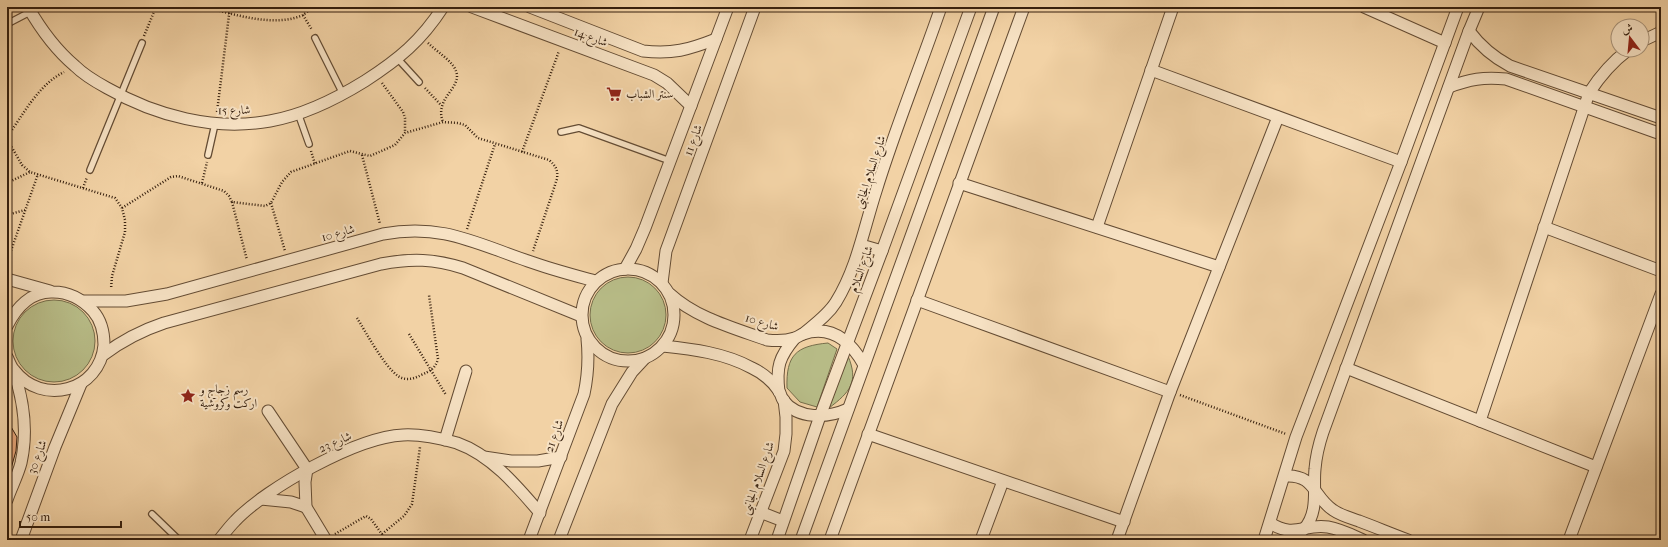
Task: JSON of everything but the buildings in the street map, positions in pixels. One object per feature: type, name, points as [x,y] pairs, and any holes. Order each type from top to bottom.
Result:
[{"type":"street","name":"شارع 15","points":[[29,9],[46,34],[75,67],[121,96],[151,109],[176,116],[215,124],[243,124],[271,121],[298,113],[321,105],[344,94],[398,59],[421,37],[443,7]]},
{"type":"street","name":"شارع 14","points":[[472,7],[654,75],[667,83],[691,106]]},
{"type":"street","name":"شارع 14","points":[[530,7],[643,51],[662,53],[679,52],[716,39]]},
{"type":"street","name":"شارع 11","points":[[625,269],[642,235],[728,7]]},
{"type":"street","name":"شارع 11","points":[[662,283],[666,252],[755,7]]},
{"type":"street","name":"شارع السلام الجانبى","points":[[750,540],[784,451],[786,417],[781,396],[778,372],[779,362],[783,353],[799,336],[821,319],[836,303],[844,288],[861,245],[876,190],[942,7]]},
{"type":"street","name":"شارع السلام","points":[[776,540],[820,416],[971,7]]},
{"type":"street","points":[[801,540],[994,7]]},
{"type":"street","points":[[830,540],[1024,7]]},
{"type":"street","points":[[1097,227],[1173,7]]},
{"type":"street","points":[[1364,7],[1445,43]]},
{"type":"street","points":[[1264,540],[1296,437],[1401,162],[1458,7]]},
{"type":"street","points":[[1288,540],[1303,529],[1311,517],[1315,504],[1314,470],[1317,450],[1479,7]]},
{"type":"street","points":[[1469,31],[1480,45],[1494,58],[1510,66],[1661,118]]},
{"type":"street","points":[[1650,37],[1661,32]]},
{"type":"street","points":[[1480,421],[1589,93],[1602,74],[1617,58]]},
{"type":"street","points":[[1151,70],[1401,162]]},
{"type":"street","points":[[1449,87],[1467,80],[1480,78],[1506,79],[1661,134]]},
{"type":"street","points":[[1117,540],[1170,392],[1278,117]]},
{"type":"street","points":[[960,183],[1219,267]]},
{"type":"street","points":[[1544,227],[1661,271]]},
{"type":"street","name":"شارع 10","points":[[84,301],[126,301],[167,294],[400,230],[424,230],[447,233],[529,262],[595,281]]},
{"type":"street","points":[[861,245],[882,251]]},
{"type":"street","points":[[103,355],[121,341],[141,331],[164,323],[381,264],[402,260],[443,262],[463,268],[581,316]]},
{"type":"street","points":[[625,269],[641,270],[653,275],[662,283],[669,293],[675,315],[673,326],[663,346],[655,353],[632,362],[619,361],[606,356],[595,349],[587,338],[583,328],[581,316],[582,303],[595,281],[605,274],[625,269]]},
{"type":"street","points":[[7,279],[69,294],[84,301],[98,316],[104,335],[103,355],[98,366],[90,376],[80,384],[65,390],[48,391],[38,388],[24,381],[13,370]]},
{"type":"street","points":[[7,326],[14,312],[24,302],[37,294],[52,291]]},
{"type":"street","name":"شارع 10","points":[[669,293],[679,302],[706,317],[767,340],[776,342],[799,336],[828,332],[839,336],[848,342],[864,365]]},
{"type":"street","points":[[1569,540],[1661,294]]},
{"type":"street","points":[[917,300],[1170,392]]},
{"type":"street","name":"شارع 21","points":[[529,540],[584,394],[588,370],[587,338]]},
{"type":"street","points":[[663,346],[708,352],[750,367],[763,374],[781,396],[800,412],[820,416],[839,413],[848,409]]},
{"type":"street","name":"شارع 30","points":[[7,357],[21,392],[24,416],[24,440],[20,463],[7,500]]},
{"type":"street","points":[[559,540],[612,404],[625,382],[645,358]]},
{"type":"street","points":[[1346,368],[1596,467]]},
{"type":"street","points":[[445,440],[466,371]]},
{"type":"street","name":"شارع 30","points":[[21,540],[80,384]]},
{"type":"street","points":[[268,411],[307,469],[305,482],[306,507],[326,540]]},
{"type":"street","points":[[868,434],[1124,522]]},
{"type":"street","name":"شارع 23","points":[[219,540],[235,520],[261,499],[307,469],[374,440],[402,435],[430,436],[445,440],[458,444],[483,457],[518,488],[540,513]]},
{"type":"street","name":"شارع 23","points":[[483,457],[511,461],[538,461],[560,457]]},
{"type":"street","points":[[1285,476],[1294,475],[1309,482],[1322,501],[1333,510],[1408,540]]},
{"type":"street","points":[[981,540],[1003,481]]},
{"type":"street","points":[[261,499],[291,502],[306,507]]},
{"type":"street","points":[[760,512],[783,521]]},
{"type":"street","points":[[1270,524],[1286,531],[1315,526],[1328,527],[1363,540]]},
{"type":"lane","points":[[7,24],[29,9]]},
{"type":"lane","points":[[316,38],[344,94]]},
{"type":"lane","points":[[90,170],[142,43]]},
{"type":"lane","points":[[398,59],[419,82]]},
{"type":"lane","points":[[298,113],[309,144]]},
{"type":"lane","points":[[208,155],[215,124]]},
{"type":"lane","points":[[561,132],[579,128],[670,161]]},
{"type":"lane","points":[[152,514],[179,540]]},
{"type":"path","points":[[142,43],[156,7]]},
{"type":"path","points":[[205,7],[256,20],[283,20],[303,15],[312,7]]},
{"type":"path","points":[[215,124],[230,7]]},
{"type":"path","points":[[303,15],[316,38]]},
{"type":"path","points":[[421,37],[453,66],[456,72],[457,81],[441,105],[440,115],[443,122]]},
{"type":"path","points":[[522,152],[563,41]]},
{"type":"path","points":[[75,67],[61,74],[42,89],[7,138],[22,165],[30,172],[115,198],[122,208],[125,220],[125,232],[112,276],[110,302]]},
{"type":"path","points":[[232,202],[265,206],[270,203],[286,176],[291,172],[350,152],[370,156],[395,145],[404,133],[405,118],[403,112],[376,74]]},
{"type":"path","points":[[419,82],[441,105]]},
{"type":"path","points":[[404,133],[451,121],[465,125],[478,138],[549,160],[555,165],[558,172],[557,179],[529,262]]},
{"type":"path","points":[[309,144],[315,164]]},
{"type":"path","points":[[464,238],[495,144]]},
{"type":"path","points":[[202,183],[208,155]]},
{"type":"path","points":[[362,155],[383,234]]},
{"type":"path","points":[[7,184],[30,172]]},
{"type":"path","points":[[7,262],[38,174]]},
{"type":"path","points":[[122,208],[170,177],[178,176],[224,191],[232,202],[250,271]]},
{"type":"path","points":[[270,203],[288,260]]},
{"type":"path","points":[[7,215],[25,210]]},
{"type":"path","points":[[357,318],[389,368],[399,376],[407,379],[415,378],[431,371],[436,366],[438,359],[429,295]]},
{"type":"path","points":[[409,334],[454,410]]},
{"type":"path","points":[[1170,392],[1296,437]]},
{"type":"path","points":[[382,534],[404,516],[412,504],[422,436]]},
{"type":"path","points":[[326,540],[366,516],[371,519],[386,540]]},
{"type":"green space","points":[[620,277],[636,277],[649,283],[660,294],[666,307],[664,330],[649,347],[636,353],[620,353],[607,347],[592,330],[590,323],[590,307],[596,294],[613,279]]},
{"type":"green space","points":[[46,300],[62,300],[77,307],[88,318],[95,333],[95,349],[92,357],[83,370],[70,379],[62,382],[46,382],[31,375],[20,364],[13,349],[13,333],[20,318],[31,307]]},
{"type":"green space","points":[[828,343],[837,349],[817,407],[800,402],[787,388],[788,367],[791,360],[795,354],[801,350],[817,344]]},
{"type":"green space","points":[[848,356],[853,373],[850,386],[842,397],[829,408]]},
{"type":"place","name":"سنتر الشباب","points":[[614,94]]},
{"type":"place","name":"رسم زجاج و اركت وكروشية","points":[[188,396]]}]
